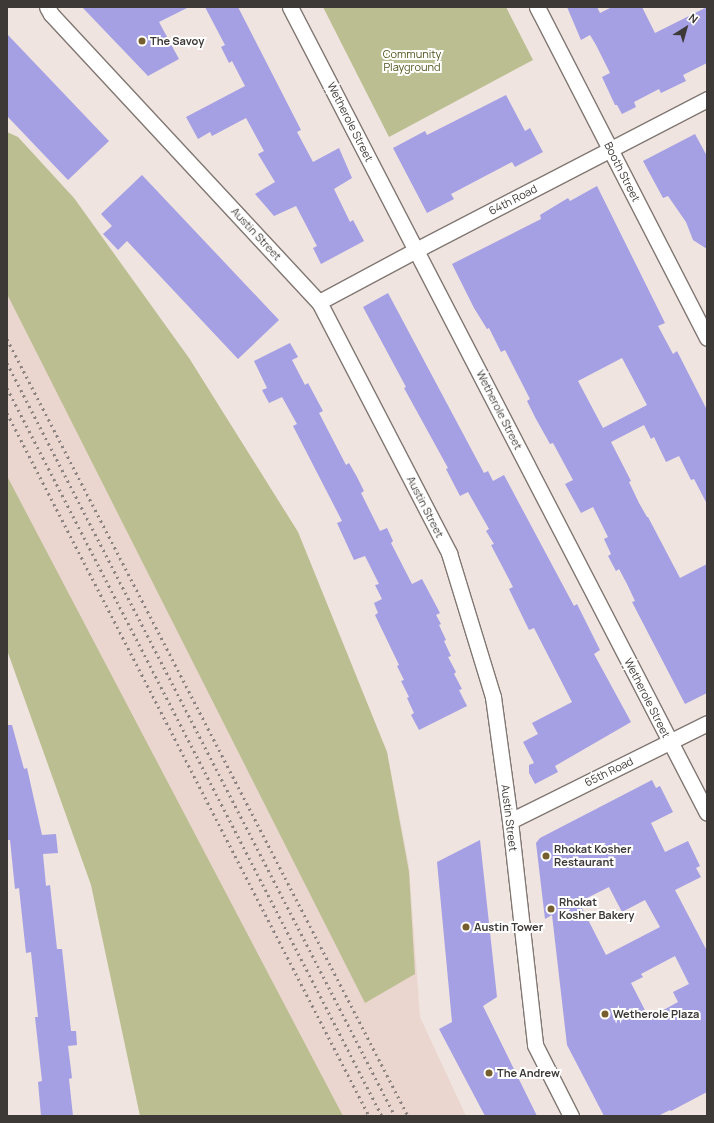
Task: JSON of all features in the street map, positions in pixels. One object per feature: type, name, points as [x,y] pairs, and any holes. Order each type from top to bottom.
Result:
[{"type":"street","name":"Austin Street","points":[[47,7],[56,19],[319,302],[449,553],[493,697],[510,821],[535,1045],[571,1116]]},
{"type":"street","name":"Wetherole Street","points":[[290,7],[707,813]]},
{"type":"street","name":"Booth Street","points":[[537,7],[611,148],[707,338]]},
{"type":"street","name":"64th Road","points":[[319,302],[707,99]]},
{"type":"street","name":"65th Road","points":[[510,821],[707,723]]},
{"type":"shaded area","points":[[7,143],[189,358],[298,532],[387,752],[409,866],[420,1017],[466,1116],[147,1116],[7,511]]},
{"type":"green space","name":"Community Playground","points":[[323,7],[506,7],[533,60],[389,137]]},
{"type":"green space","points":[[7,132],[18,137],[74,198],[189,358],[298,532],[387,752],[409,872],[415,974],[365,1003],[7,294]]},
{"type":"green space","points":[[7,476],[343,1116],[140,1116],[91,885],[7,650]]},
{"type":"building","name":"The Savoy","points":[[82,7],[189,7],[159,22],[179,59],[148,76]]},
{"type":"building","points":[[205,7],[238,7],[301,130],[297,132],[313,162],[339,148],[352,178],[334,189],[350,222],[353,220],[364,241],[321,264],[313,248],[317,246],[296,206],[274,216],[255,194],[275,182],[258,154],[264,151],[246,118],[212,136],[210,132],[198,139],[186,117],[245,86],[232,61],[229,63],[221,47],[225,45]]},
{"type":"building","points":[[567,7],[597,7],[600,13],[612,7],[642,7],[655,33],[707,7],[707,63],[683,75],[686,81],[661,93],[659,89],[634,102],[636,107],[622,114],[617,105],[615,105],[602,77],[610,73],[596,45],[590,35],[581,40]]},
{"type":"building","points":[[7,34],[109,141],[68,180],[7,116]]},
{"type":"building","points":[[506,95],[525,131],[530,128],[543,152],[515,167],[512,162],[451,194],[454,199],[427,213],[393,148],[425,131],[427,135]]},
{"type":"building","points":[[695,134],[707,156],[707,249],[693,240],[686,222],[668,196],[663,198],[643,161]]},
{"type":"building","points":[[142,175],[279,320],[238,359],[127,241],[118,250],[103,234],[112,226],[101,214]]},
{"type":"building","points":[[597,186],[665,323],[658,326],[673,354],[677,351],[707,410],[707,504],[694,479],[691,480],[679,456],[666,462],[654,437],[651,439],[644,425],[611,442],[631,481],[629,482],[639,503],[680,578],[707,564],[707,693],[685,704],[632,602],[635,601],[627,584],[619,569],[616,571],[608,556],[611,554],[604,539],[608,537],[593,507],[581,513],[565,484],[573,480],[553,443],[550,444],[536,419],[527,401],[530,399],[505,350],[501,352],[489,328],[487,329],[474,308],[452,264],[541,219],[540,215],[568,198],[570,201]],"holes":[[[622,358],[647,405],[603,428],[578,381]]]},
{"type":"building","points":[[388,293],[484,473],[488,471],[493,481],[504,475],[574,606],[577,604],[600,650],[594,654],[631,722],[555,766],[558,772],[535,784],[529,773],[529,765],[534,763],[523,742],[538,734],[532,723],[572,702],[534,628],[529,630],[509,589],[513,587],[491,545],[494,544],[486,531],[489,529],[468,492],[460,496],[446,469],[448,468],[404,388],[406,387],[363,307]]},
{"type":"building","points":[[290,343],[298,357],[292,360],[305,385],[308,383],[323,411],[319,413],[346,465],[349,463],[357,477],[364,491],[361,493],[380,531],[387,528],[393,541],[391,543],[412,584],[422,579],[440,613],[436,615],[441,624],[439,625],[446,640],[444,641],[451,656],[448,657],[456,672],[454,674],[462,689],[459,690],[467,706],[419,730],[411,715],[414,713],[407,698],[409,697],[401,681],[404,680],[397,666],[399,665],[375,615],[378,613],[374,603],[382,599],[375,585],[379,584],[365,556],[354,560],[337,523],[342,521],[293,426],[297,424],[282,397],[269,403],[262,390],[267,388],[254,361]]},
{"type":"building","points":[[7,725],[12,725],[24,769],[27,768],[42,835],[56,834],[58,853],[43,854],[46,886],[50,885],[57,949],[62,949],[71,1031],[76,1031],[77,1045],[68,1046],[72,1078],[69,1079],[73,1116],[41,1116],[38,1082],[42,1081],[35,1017],[38,1017],[31,952],[26,953],[19,888],[15,889],[10,840],[7,840]]},
{"type":"building","points":[[652,780],[656,788],[660,786],[673,812],[651,823],[665,852],[688,841],[700,866],[696,868],[701,877],[675,890],[707,951],[707,1092],[671,1111],[670,1110],[658,1116],[604,1116],[567,1045],[552,915],[545,919],[536,843],[540,838]],"holes":[[[609,887],[622,912],[645,900],[660,927],[606,955],[579,902]],[[675,956],[689,984],[673,992],[678,1002],[649,1018],[631,983],[643,977],[641,974]]]},
{"type":"building","points":[[480,840],[497,997],[483,1006],[537,1116],[485,1116],[439,1029],[452,1022],[437,862]]},
{"type":"railway","points":[[7,339],[408,1116]]},
{"type":"railway","points":[[7,363],[395,1116]]},
{"type":"railway","points":[[7,388],[382,1116]]},
{"type":"railway","points":[[7,413],[369,1116]]},
{"type":"place","name":"The Savoy","points":[[142,41]]},
{"type":"place","name":"Rhokat Kosher Restaurant","points":[[546,856]]},
{"type":"place","name":"Rhokat Kosher Bakery","points":[[551,909]]},
{"type":"place","name":"Austin Tower","points":[[466,927]]},
{"type":"place","name":"Wetherole Plaza","points":[[605,1014]]},
{"type":"place","name":"The Andrew","points":[[489,1073]]}]
